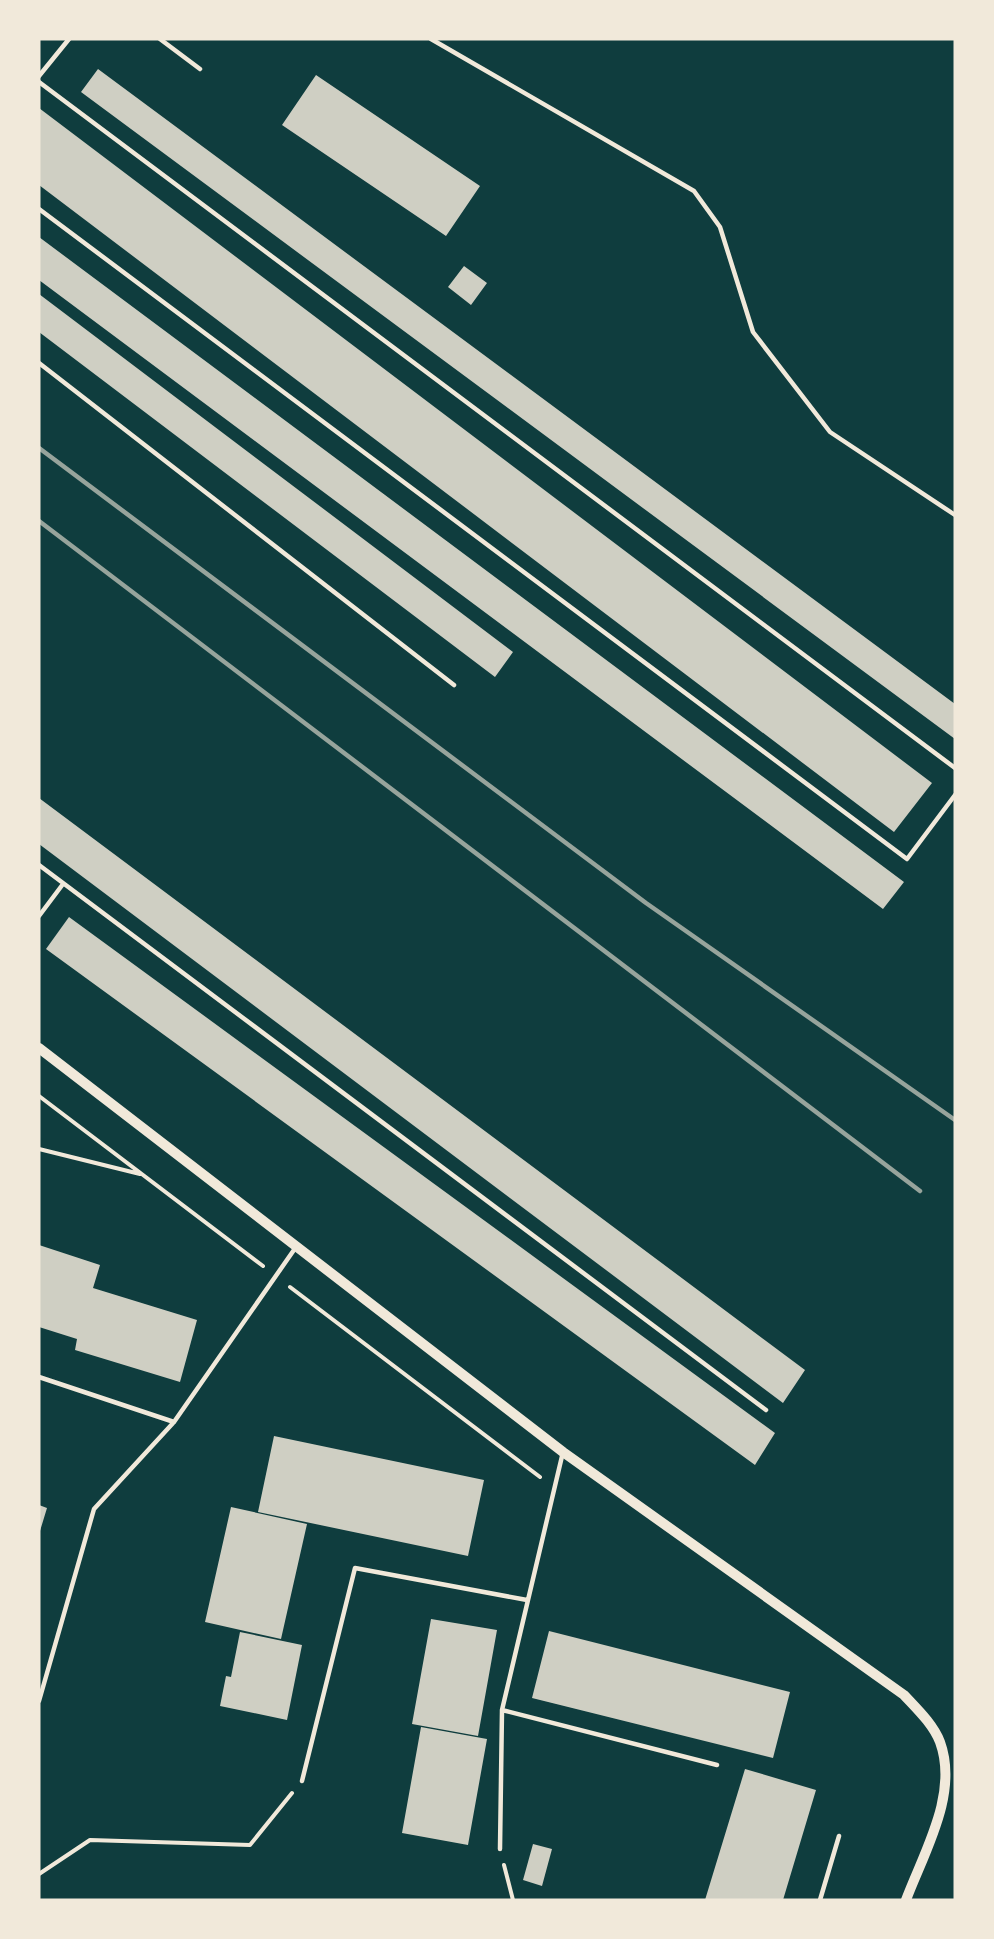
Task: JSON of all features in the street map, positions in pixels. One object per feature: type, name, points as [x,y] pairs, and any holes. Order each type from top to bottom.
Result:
[{"type":"street","points":[[39,1048],[298,1245],[563,1452],[904,1695],[924,1716],[939,1742],[947,1772],[942,1805],[906,1900]]},
{"type":"lane","points":[[39,76],[69,39]]},
{"type":"lane","points":[[160,39],[200,69]]},
{"type":"lane","points":[[431,39],[694,191],[720,227],[753,332],[830,432],[955,515]]},
{"type":"lane","points":[[39,82],[955,768]]},
{"type":"lane","points":[[39,209],[907,859],[955,795]]},
{"type":"lane","points":[[39,363],[454,686]]},
{"type":"lane","points":[[39,865],[766,1410]]},
{"type":"lane","points":[[39,916],[63,884]]},
{"type":"lane","points":[[39,1701],[94,1509],[174,1422],[298,1245]]},
{"type":"lane","points":[[39,1377],[174,1422]]},
{"type":"lane","points":[[500,1849],[502,1710],[563,1452]]},
{"type":"lane","points":[[302,1781],[355,1568],[527,1600]]},
{"type":"lane","points":[[502,1710],[717,1765]]},
{"type":"lane","points":[[820,1900],[838,1836]]},
{"type":"path","points":[[39,1096],[555,1488]]},
{"type":"path","points":[[39,1149],[142,1175]]},
{"type":"path","points":[[39,1874],[90,1840],[250,1845],[302,1781]]},
{"type":"path","points":[[500,1849],[513,1900]]},
{"type":"building","points":[[98,69],[955,704],[955,739],[81,92]]},
{"type":"building","points":[[316,75],[480,186],[446,236],[282,125]]},
{"type":"building","points":[[39,108],[932,783],[894,832],[39,185]]},
{"type":"building","points":[[39,237],[904,882],[883,909],[39,280]]},
{"type":"building","points":[[464,266],[487,283],[471,305],[448,287]]},
{"type":"building","points":[[39,294],[513,652],[495,677],[39,332]]},
{"type":"building","points":[[39,798],[805,1370],[783,1403],[39,844]]},
{"type":"building","points":[[69,917],[775,1433],[755,1465],[46,949]]},
{"type":"building","points":[[39,1245],[100,1265],[93,1288],[197,1320],[180,1382],[75,1350],[77,1339],[39,1327]]},
{"type":"building","points":[[274,1436],[484,1480],[468,1556],[258,1512]]},
{"type":"building","points":[[39,1505],[47,1508],[40,1531],[39,1531]]},
{"type":"building","points":[[231,1507],[307,1524],[281,1639],[205,1622]]},
{"type":"building","points":[[431,1619],[497,1630],[478,1736],[412,1724]]},
{"type":"building","points":[[549,1631],[790,1692],[773,1758],[532,1698]]},
{"type":"building","points":[[240,1632],[302,1645],[287,1720],[220,1706],[226,1676],[231,1677]]},
{"type":"building","points":[[421,1727],[487,1739],[468,1845],[402,1833]]},
{"type":"building","points":[[745,1769],[816,1790],[783,1900],[705,1900]]},
{"type":"building","points":[[533,1844],[552,1849],[542,1886],[523,1880]]},
{"type":"railway","points":[[39,448],[646,903],[955,1120]]},
{"type":"railway","points":[[39,521],[920,1191]]}]
